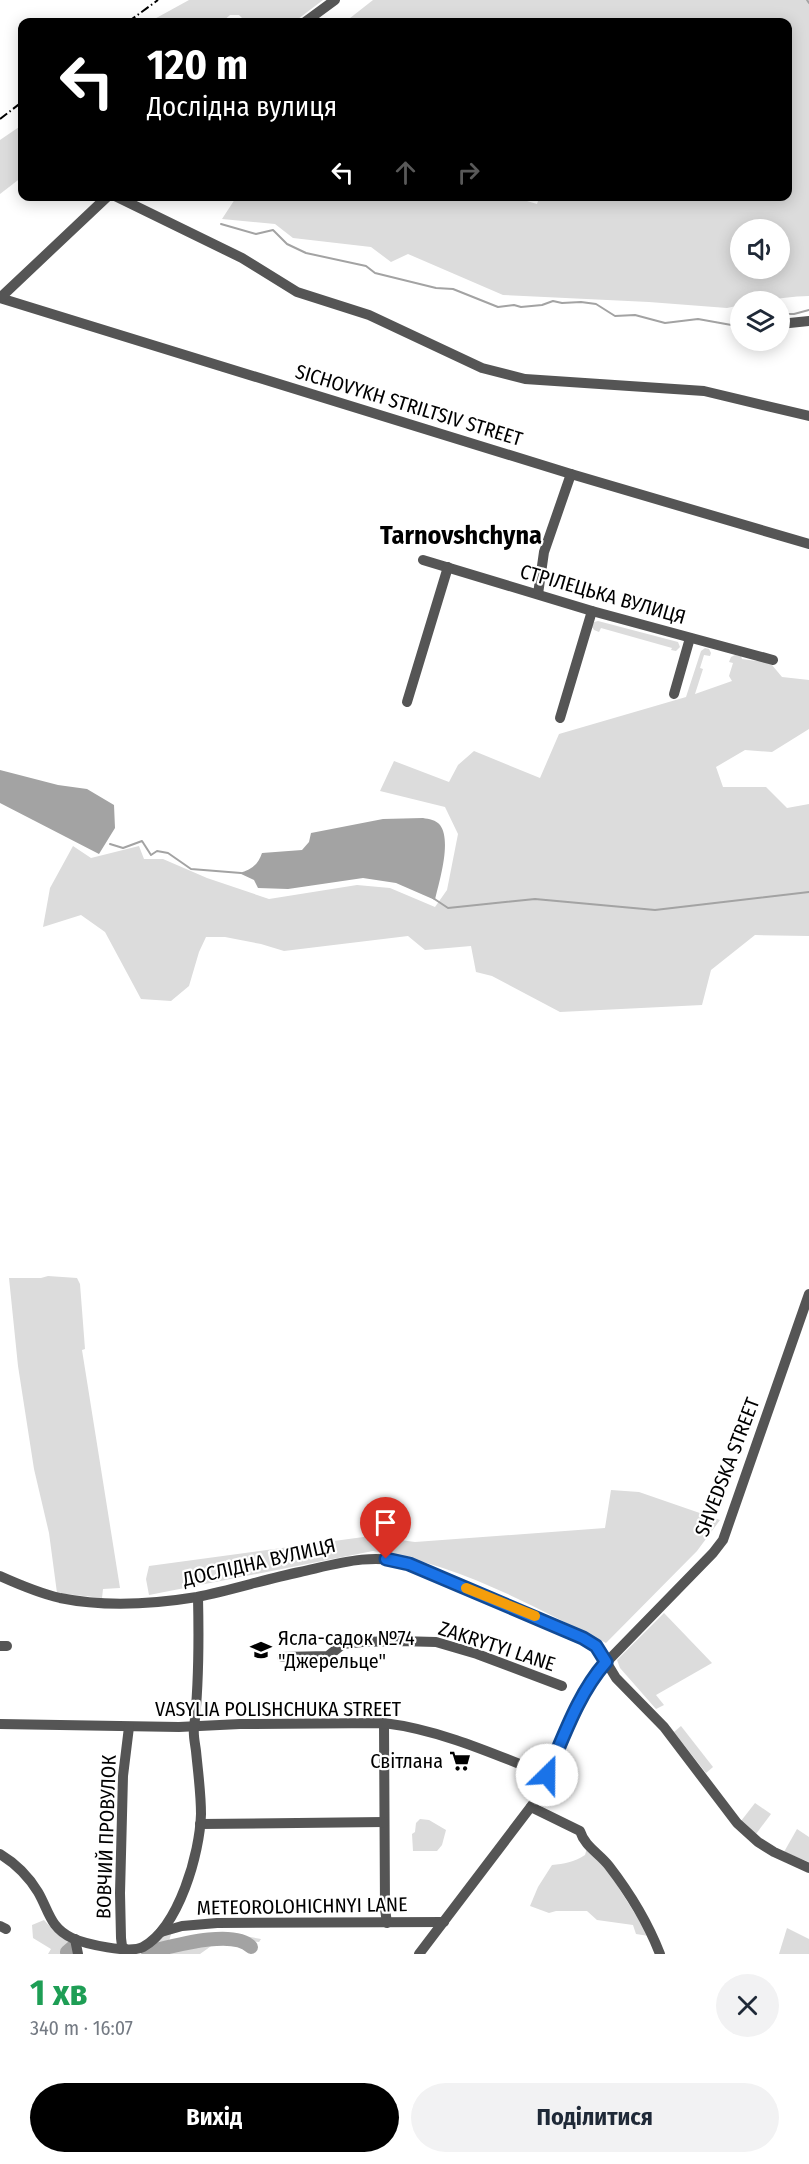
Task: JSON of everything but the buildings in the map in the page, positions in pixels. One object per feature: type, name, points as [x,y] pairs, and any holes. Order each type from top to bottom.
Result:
[{"type":"street","points":[[310,18],[335,0]]},
{"type":"street","points":[[0,298],[103,201]]},
{"type":"street","points":[[125,201],[242,258],[297,291],[369,315],[482,368],[525,379],[704,391],[809,416]]},
{"type":"street","name":"SICHOVYKH STRILTSIV STREET","points":[[0,298],[572,474],[809,544]]},
{"type":"street","points":[[790,323],[809,321]]},
{"type":"street","points":[[538,594],[544,552],[572,474]]},
{"type":"street","name":"СТРІЛЕЦЬКА ВУЛИЦЯ","points":[[423,560],[592,611],[773,660]]},
{"type":"street","points":[[407,702],[448,567]]},
{"type":"street","points":[[561,718],[592,611]]},
{"type":"street","points":[[674,694],[690,638]]},
{"type":"street","name":"SHVEDSKA STREET","points":[[420,1954],[531,1807],[576,1708],[596,1673],[723,1540],[809,1294]]},
{"type":"street","name":"ДОСЛІДНА ВУЛИЦЯ","points":[[0,1576],[40,1592],[83,1601],[127,1603],[198,1596],[370,1558],[409,1564],[583,1638],[596,1646],[616,1678],[664,1727],[737,1823],[758,1842],[774,1852],[809,1868]]},
{"type":"street","points":[[0,1854],[9,1859],[32,1882],[56,1928],[75,1939],[127,1951],[142,1951],[161,1932],[177,1907],[187,1882],[200,1824],[201,1798],[194,1727],[198,1596]]},
{"type":"street","name":"ZAKRYTYI LANE","points":[[282,1657],[328,1656],[341,1645],[353,1643],[436,1642],[477,1654],[562,1686]]},
{"type":"street","points":[[384,1723],[387,1923]]},
{"type":"street","name":"VASYLIA POLISHCHUKA STREET","points":[[0,1724],[194,1727],[240,1724],[384,1723],[454,1739],[547,1775]]},
{"type":"street","name":"ВОВЧИЙ ПРОВУЛОК","points":[[127,1951],[120,1932],[120,1868],[123,1776],[129,1727]]},
{"type":"street","points":[[531,1807],[580,1831],[584,1842],[603,1859],[629,1896],[647,1925],[660,1954]]},
{"type":"street","points":[[200,1824],[384,1822]]},
{"type":"street","name":"METEOROLOHICHNYI LANE","points":[[161,1932],[182,1926],[217,1923],[444,1922]]},
{"type":"street","points":[[75,1939],[78,1954]]},
{"type":"shaded area","points":[[189,0],[323,0],[299,18],[242,18],[239,15],[230,15],[227,18],[156,18]]},
{"type":"shaded area","points":[[373,0],[809,0],[809,296],[790,297],[790,291],[730,291],[730,307],[727,308],[503,295],[408,254],[391,262],[371,247],[293,238],[275,224],[222,219],[234,201],[527,201],[537,204],[538,201],[792,201],[792,18],[350,18]]},
{"type":"shaded area","points":[[18,128],[18,180],[0,194],[0,140]]},
{"type":"shaded area","points":[[598,621],[678,642],[680,647],[676,651],[601,628],[599,632],[592,627],[594,622]]},
{"type":"shaded area","points":[[705,648],[711,653],[710,656],[704,655],[700,668],[703,669],[695,694],[732,681],[729,676],[733,663],[729,662],[735,655],[741,656],[742,659],[756,661],[773,660],[772,665],[782,677],[809,680],[809,729],[772,752],[745,750],[716,767],[723,787],[766,787],[787,808],[809,804],[809,936],[755,935],[711,970],[702,1005],[560,1012],[492,976],[476,972],[471,946],[425,950],[408,936],[284,951],[225,937],[206,937],[189,986],[171,1001],[141,999],[105,932],[81,915],[43,927],[50,888],[73,846],[91,858],[139,846],[144,859],[163,859],[207,878],[269,899],[357,885],[390,888],[435,907],[447,890],[458,834],[445,807],[380,791],[394,761],[449,782],[458,765],[474,751],[540,778],[559,734],[686,697],[701,651]]},
{"type":"shaded area","points":[[0,770],[58,785],[87,789],[114,805],[115,828],[99,854],[0,803]]},
{"type":"shaded area","points":[[423,818],[440,825],[445,841],[435,900],[396,883],[363,878],[288,889],[258,888],[254,880],[239,873],[254,866],[262,853],[302,850],[309,842],[311,833],[383,819]]},
{"type":"shaded area","points":[[48,1276],[77,1278],[80,1284],[85,1349],[82,1350],[120,1588],[103,1589],[102,1598],[57,1593],[49,1533],[34,1469],[18,1366],[9,1278]]},
{"type":"shaded area","points":[[611,1490],[639,1492],[720,1520],[697,1551],[606,1643],[521,1600],[463,1575],[404,1557],[373,1551],[149,1595],[146,1579],[149,1566],[371,1536],[415,1542],[605,1528]]},
{"type":"shaded area","points":[[664,1613],[712,1663],[656,1695],[664,1705],[656,1709],[620,1668],[617,1660]]},
{"type":"shaded area","points":[[681,1726],[713,1767],[706,1773],[674,1732]]},
{"type":"shaded area","points":[[755,1803],[771,1814],[756,1834],[741,1821]]},
{"type":"shaded area","points":[[420,1819],[429,1820],[446,1830],[442,1845],[437,1851],[413,1851],[412,1834]]},
{"type":"shaded area","points":[[797,1829],[809,1837],[809,1862],[784,1852]]},
{"type":"shaded area","points":[[587,1848],[598,1855],[649,1936],[636,1934],[633,1925],[597,1920],[587,1911],[549,1913],[530,1906],[538,1887],[552,1865],[577,1859],[585,1855]]},
{"type":"shaded area","points":[[44,1920],[56,1933],[71,1942],[74,1954],[48,1954],[51,1949],[33,1938],[32,1925]]},
{"type":"shaded area","points":[[787,1928],[809,1939],[809,1954],[779,1954]]},
{"type":"shaded area","points":[[172,1931],[169,1941],[239,1935],[261,1939],[259,1942],[250,1941],[244,1944],[222,1942],[214,1944],[200,1954],[146,1954],[153,1943]]},
{"type":"waterway","points":[[221,224],[256,234],[273,230],[287,244],[306,253],[366,266],[375,273],[436,288],[453,289],[498,307],[542,305],[553,301],[581,302],[596,304],[615,316],[635,315],[665,323],[698,319],[730,325]]},
{"type":"waterway","points":[[790,314],[809,310]]},
{"type":"waterway","points":[[110,844],[123,848],[142,841],[151,855],[157,851],[168,853],[191,869],[241,873]]},
{"type":"waterway","points":[[433,898],[448,908],[535,899],[655,910],[809,892]]},
{"type":"waterway","points":[[148,1952],[201,1940],[216,1939],[230,1939],[251,1947]]},
{"type":"waterway","points":[[67,1952],[74,1946]]},
{"type":"railway","points":[[133,18],[158,0]]},
{"type":"railway","points":[[0,119],[18,105]]},
{"type":"slow traffic","points":[[466,1588],[535,1616]]},
{"type":"place","name":"Ясла-садок №74 \"Джерельце\"","points":[[261,1650]]},
{"type":"place","name":"Світлана","points":[[460,1761]]},
{"type":"district","name":"Tarnovshchyna","points":[[461,535]]},
{"type":"route","points":[[386,1559],[409,1564],[551,1623],[596,1646],[606,1662],[596,1673],[576,1708],[547,1775]]}]
